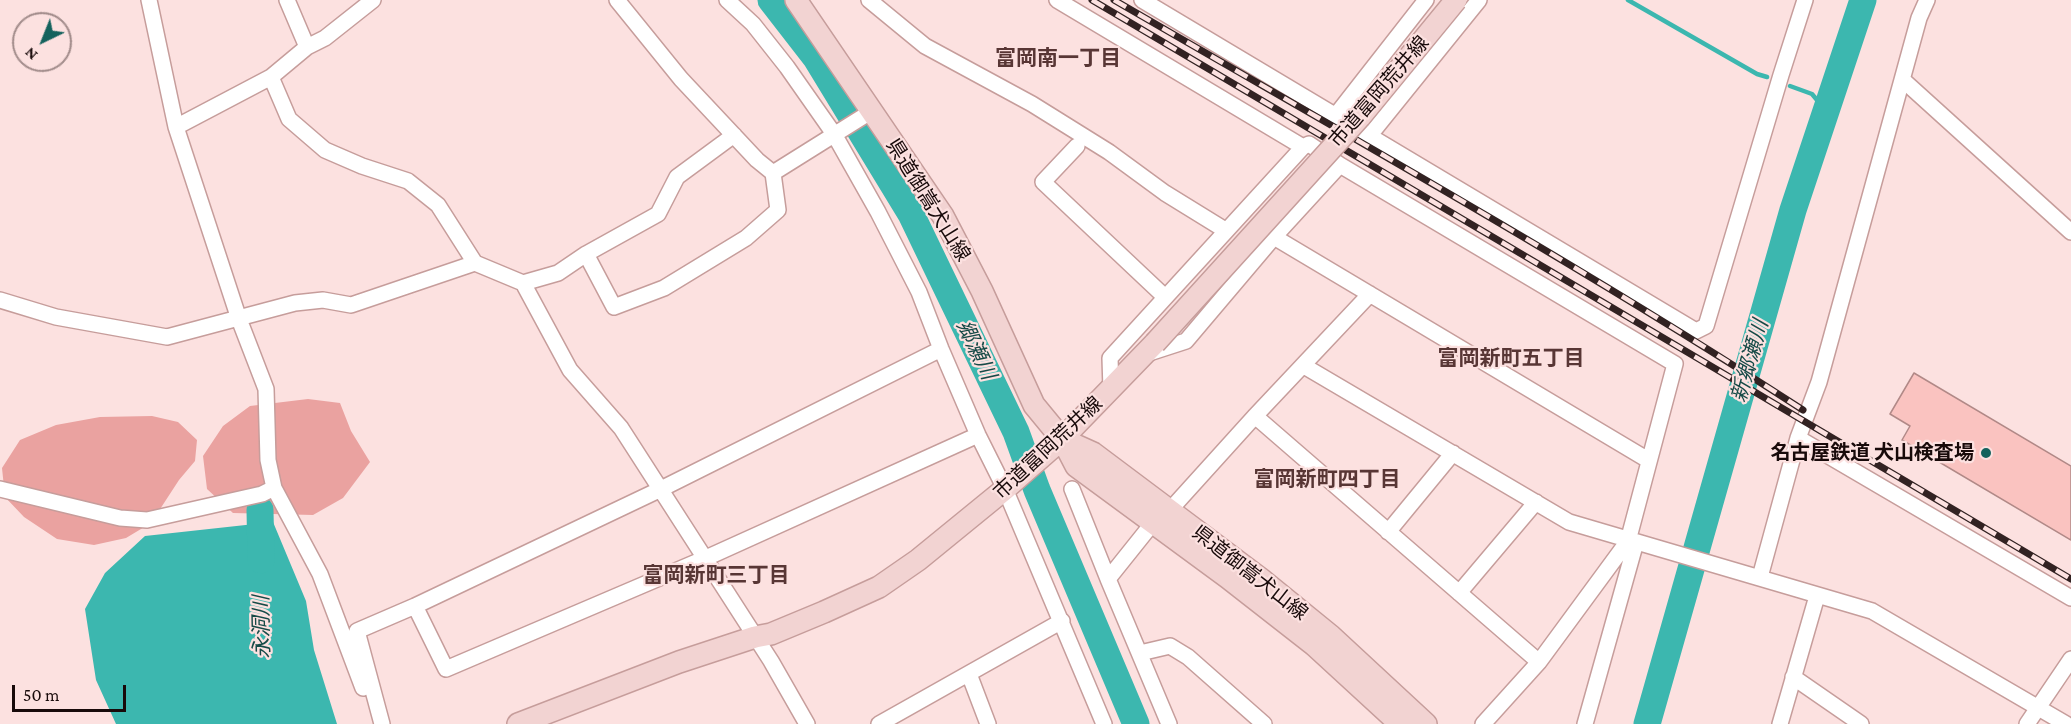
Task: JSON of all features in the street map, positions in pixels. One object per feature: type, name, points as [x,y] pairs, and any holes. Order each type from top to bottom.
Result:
[{"type":"main road","name":"県道御嵩犬山線","points":[[796,0],[943,216],[982,291],[1034,405],[1062,439],[1076,466],[1227,577],[1314,645],[1400,724]]},
{"type":"main road","name":"市道富岡荒井線","points":[[518,724],[679,662],[771,634],[803,621],[879,587],[918,560],[1062,439],[1085,413],[1111,390],[1360,117],[1456,0]]},
{"type":"main road","name":"県道御嵩犬山線","points":[[1062,439],[1093,453],[1261,579],[1331,636],[1426,724]]},
{"type":"street","points":[[149,0],[176,127],[239,319],[266,389],[268,460],[274,488],[320,574],[376,724]]},
{"type":"street","points":[[286,0],[306,47]]},
{"type":"street","points":[[176,127],[271,77],[306,47],[325,38],[373,0]]},
{"type":"street","points":[[586,254],[614,307],[664,288],[746,238],[778,210],[773,173],[757,160],[681,79],[617,0]]},
{"type":"street","points":[[727,0],[753,24],[788,67],[834,134],[878,212],[919,292],[941,349],[978,435],[1005,489],[1104,724]]},
{"type":"street","points":[[869,0],[925,46],[1032,104],[1225,230]]},
{"type":"street","points":[[1057,0],[1303,147]]},
{"type":"street","points":[[1142,0],[1696,331],[1706,326],[1780,75],[1805,0]]},
{"type":"street","points":[[1336,115],[1426,0]]},
{"type":"street","points":[[1370,135],[1479,0]]},
{"type":"street","points":[[1760,578],[1798,438],[1819,382],[1919,18],[1927,0]]},
{"type":"street","points":[[271,77],[289,119],[325,150],[362,166],[408,180],[438,205],[475,263],[523,283],[558,273],[586,254],[658,214],[677,177],[734,135]]},
{"type":"street","points":[[1903,80],[2071,232]]},
{"type":"street","points":[[773,173],[872,111]]},
{"type":"street","points":[[1111,390],[1110,358],[1225,230],[1303,147],[1309,144],[1340,165],[1675,364],[1648,460],[1632,541],[1585,724]]},
{"type":"street","points":[[1077,146],[1043,182],[1164,297]]},
{"type":"street","points":[[1149,349],[1186,340],[1274,237],[1340,165]]},
{"type":"street","points":[[1274,237],[1648,460]]},
{"type":"street","points":[[0,300],[56,317],[167,337],[295,303],[323,300],[351,305],[475,263]]},
{"type":"street","points":[[523,283],[570,370],[621,428],[771,661],[807,724]]},
{"type":"street","points":[[1170,510],[1370,294]]},
{"type":"street","points":[[382,724],[357,631],[415,606],[661,489],[941,349]]},
{"type":"street","points":[[1304,366],[1569,522],[1872,611],[2066,724]]},
{"type":"street","points":[[1255,416],[1539,662]]},
{"type":"street","points":[[415,606],[446,669],[706,558],[978,435]]},
{"type":"street","points":[[1798,438],[2071,598]]},
{"type":"street","points":[[1388,532],[1453,453]]},
{"type":"street","points":[[0,489],[120,518],[147,520],[262,494],[274,488]]},
{"type":"street","points":[[1072,489],[1169,724]]},
{"type":"street","points":[[1459,593],[1536,502]]},
{"type":"street","points":[[1108,579],[1152,524]]},
{"type":"street","points":[[1483,724],[1539,662],[1632,541]]},
{"type":"street","points":[[1780,724],[1817,596]]},
{"type":"street","points":[[879,724],[1062,621]]},
{"type":"street","points":[[1140,653],[1170,646],[1188,657],[1264,724]]},
{"type":"street","points":[[2027,724],[2071,660]]},
{"type":"street","points":[[969,674],[988,724]]},
{"type":"street","points":[[1793,677],[1861,724]]},
{"type":"shaded area","points":[[308,399],[340,403],[351,431],[370,462],[343,498],[313,515],[233,513],[207,489],[203,456],[223,426],[250,406]]},
{"type":"shaded area","points":[[152,416],[178,422],[197,440],[195,461],[179,480],[151,523],[126,538],[94,545],[57,539],[24,517],[5,497],[2,468],[20,440],[56,425],[100,417]]},
{"type":"water","points":[[273,522],[306,601],[314,650],[337,724],[116,724],[96,680],[85,609],[105,573],[145,536]]},
{"type":"building","name":"名古屋鉄道 犬山検査場","points":[[1914,373],[2071,466],[2071,540],[1902,440],[1910,426],[1890,414]]},
{"type":"waterway","name":"郷瀬川","points":[[771,0],[816,58],[911,214],[1016,432],[1037,490],[1136,724]]},
{"type":"waterway","points":[[1628,0],[1757,74],[1767,77]]},
{"type":"waterway","name":"新郷瀬川","points":[[1647,724],[1793,210],[1863,0]]},
{"type":"waterway","points":[[1790,86],[1812,94],[1827,112]]},
{"type":"waterway","name":"永洞川","points":[[260,510],[261,560]]},
{"type":"railway","points":[[1092,0],[2071,579]]},
{"type":"railway","points":[[1114,0],[1547,251],[1803,410]]},
{"type":"place","name":"名古屋鉄道 犬山検査場","points":[[1986,453]]},
{"type":"district","name":"富岡南一丁目","points":[[1058,59]]},
{"type":"district","name":"富岡新町五丁目","points":[[1511,359]]},
{"type":"district","name":"富岡新町四丁目","points":[[1327,480]]},
{"type":"district","name":"富岡新町三丁目","points":[[716,576]]}]
